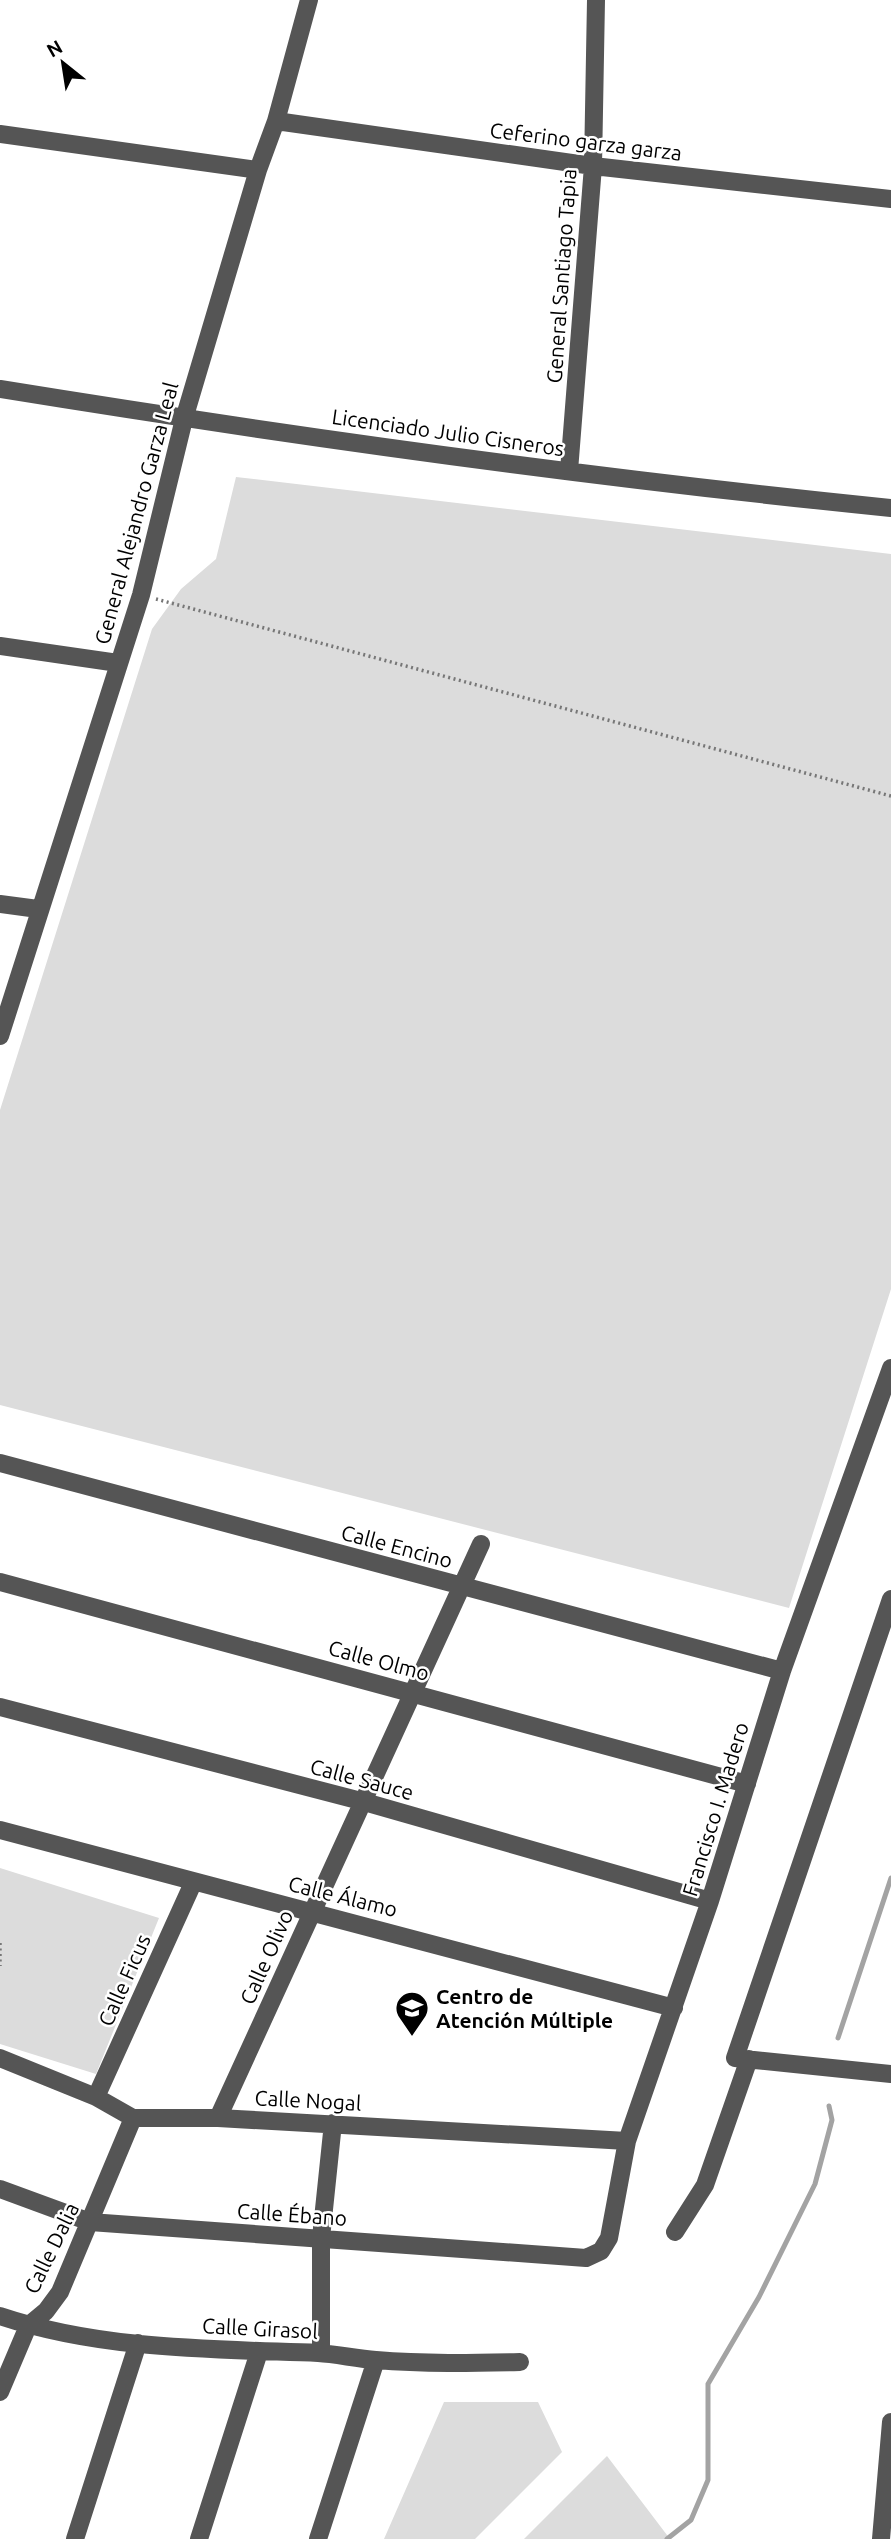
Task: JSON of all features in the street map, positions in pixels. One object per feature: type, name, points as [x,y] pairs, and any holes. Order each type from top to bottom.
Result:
[{"type":"street","name":"General Alejandro Garza Leal","points":[[0,1037],[38,909],[141,595],[184,419],[258,170],[276,121],[309,0]]},
{"type":"street","name":"General Santiago Tapia","points":[[569,471],[593,166],[596,0]]},
{"type":"street","name":"Ceferino garza garza","points":[[276,121],[593,166],[891,199]]},
{"type":"street","points":[[0,134],[258,170]]},
{"type":"street","name":"Licenciado Julio Cisneros","points":[[0,389],[184,419],[569,471],[891,508]]},
{"type":"street","points":[[0,646],[118,663]]},
{"type":"street","points":[[0,904],[38,909]]},
{"type":"street","name":"Francisco I. Madero","points":[[586,2258],[601,2251],[609,2238],[627,2141],[710,1901],[782,1671],[891,1368]]},
{"type":"street","name":"Calle Encino","points":[[0,1463],[782,1671]]},
{"type":"street","name":"Calle Olivo","points":[[218,2118],[481,1544]]},
{"type":"street","name":"Calle Olmo","points":[[0,1582],[747,1784]]},
{"type":"street","points":[[891,1599],[735,2058],[891,2074]]},
{"type":"street","name":"Calle Sauce","points":[[0,1707],[361,1801],[710,1901]]},
{"type":"street","name":"Calle Álamo","points":[[0,1830],[192,1883],[312,1910],[674,2008]]},
{"type":"street","name":"Calle Ficus","points":[[96,2097],[192,1883]]},
{"type":"street","name":"Calle Nogal","points":[[0,2057],[96,2097],[133,2118],[218,2118],[334,2123],[627,2141]]},
{"type":"street","points":[[676,2232],[705,2185],[749,2059]]},
{"type":"street","name":"Calle Dalia","points":[[0,2392],[28,2326],[46,2311],[60,2292],[133,2118]]},
{"type":"street","points":[[321,2353],[321,2238],[334,2123]]},
{"type":"street","name":"Calle Ébano","points":[[0,2189],[90,2222],[586,2258]]},
{"type":"street","name":"Calle Girasol","points":[[0,2316],[28,2326],[138,2343],[259,2353],[321,2353],[376,2360],[520,2362]]},
{"type":"street","points":[[75,2539],[138,2343]]},
{"type":"street","points":[[199,2539],[259,2353]]},
{"type":"street","points":[[318,2539],[376,2360]]},
{"type":"street","points":[[881,2539],[891,2422]]},
{"type":"path","points":[[141,595],[891,796]]},
{"type":"path","points":[[0,1943],[0,1966]]},
{"type":"shaded area","points":[[236,477],[891,554],[891,1289],[789,1608],[0,1405],[0,1110],[152,629],[181,589],[216,559]]},
{"type":"shaded area","points":[[0,1868],[159,1918],[96,2074],[0,2044]]},
{"type":"shaded area","points":[[444,2402],[538,2402],[562,2452],[475,2539],[384,2539]]},
{"type":"shaded area","points":[[607,2456],[670,2539],[524,2539]]},
{"type":"waterway","points":[[838,2038],[891,1878]]},
{"type":"waterway","points":[[667,2539],[691,2520],[708,2480],[708,2384],[759,2297],[815,2184],[832,2120],[829,2106]]},
{"type":"place","name":"Centro de Atención Múltiple","points":[[412,2038]]}]
